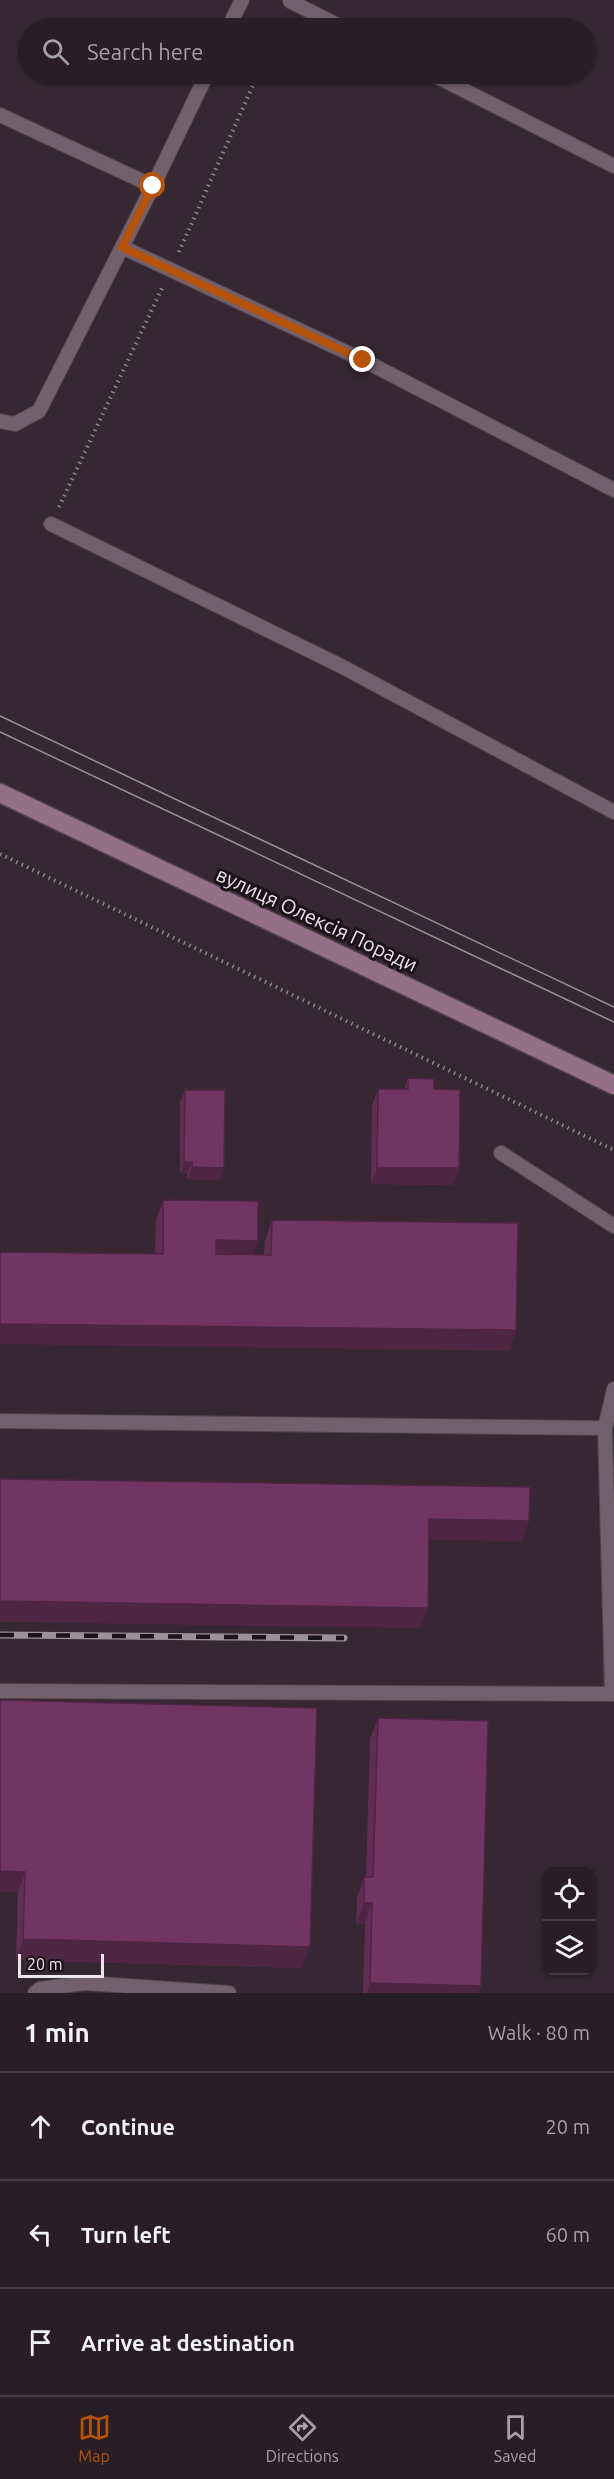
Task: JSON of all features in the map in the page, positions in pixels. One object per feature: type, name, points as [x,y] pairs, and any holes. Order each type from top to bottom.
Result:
[{"type":"main road","name":"вулиця Олексія Поради","points":[[0,793],[614,1085]]},
{"type":"lane","points":[[233,18],[242,0]]},
{"type":"lane","points":[[290,1],[323,18]]},
{"type":"lane","points":[[0,421],[15,424],[39,411],[202,84]]},
{"type":"lane","points":[[452,84],[614,166]]},
{"type":"lane","points":[[0,115],[153,186]]},
{"type":"lane","points":[[122,247],[363,360],[614,490]]},
{"type":"lane","points":[[51,524],[341,666],[614,812]]},
{"type":"lane","points":[[501,1153],[614,1227]]},
{"type":"lane","points":[[0,1691],[613,1694],[605,1428],[614,1389]]},
{"type":"lane","points":[[0,1421],[605,1428]]},
{"type":"lane","points":[[35,1993],[40,1989],[85,1983],[229,1993]]},
{"type":"path","points":[[51,524],[171,269],[254,84]]},
{"type":"path","points":[[0,854],[614,1150]]},
{"type":"building","points":[[408,1078],[434,1079],[434,1089],[460,1090],[459,1168],[377,1168],[378,1089],[408,1089]]},
{"type":"building","points":[[185,1090],[225,1090],[224,1168],[192,1167],[192,1162],[184,1162]]},
{"type":"building","points":[[163,1200],[258,1201],[258,1241],[216,1240],[216,1254],[271,1255],[272,1220],[518,1223],[516,1330],[0,1324],[0,1252],[163,1254]]},
{"type":"building","points":[[0,1479],[530,1487],[529,1521],[429,1519],[428,1608],[0,1601]]},
{"type":"building","points":[[0,1700],[317,1708],[310,1947],[23,1939],[25,1872],[0,1871]]},
{"type":"building","points":[[378,1718],[488,1721],[481,1986],[370,1983],[372,1903],[364,1903],[364,1877],[373,1877]]},
{"type":"tram line","points":[[0,716],[614,1007]]},
{"type":"tram line","points":[[0,732],[614,1022]]},
{"type":"railway","points":[[0,1635],[344,1638]]},
{"type":"route","points":[[153,186],[122,247],[363,360]]}]
